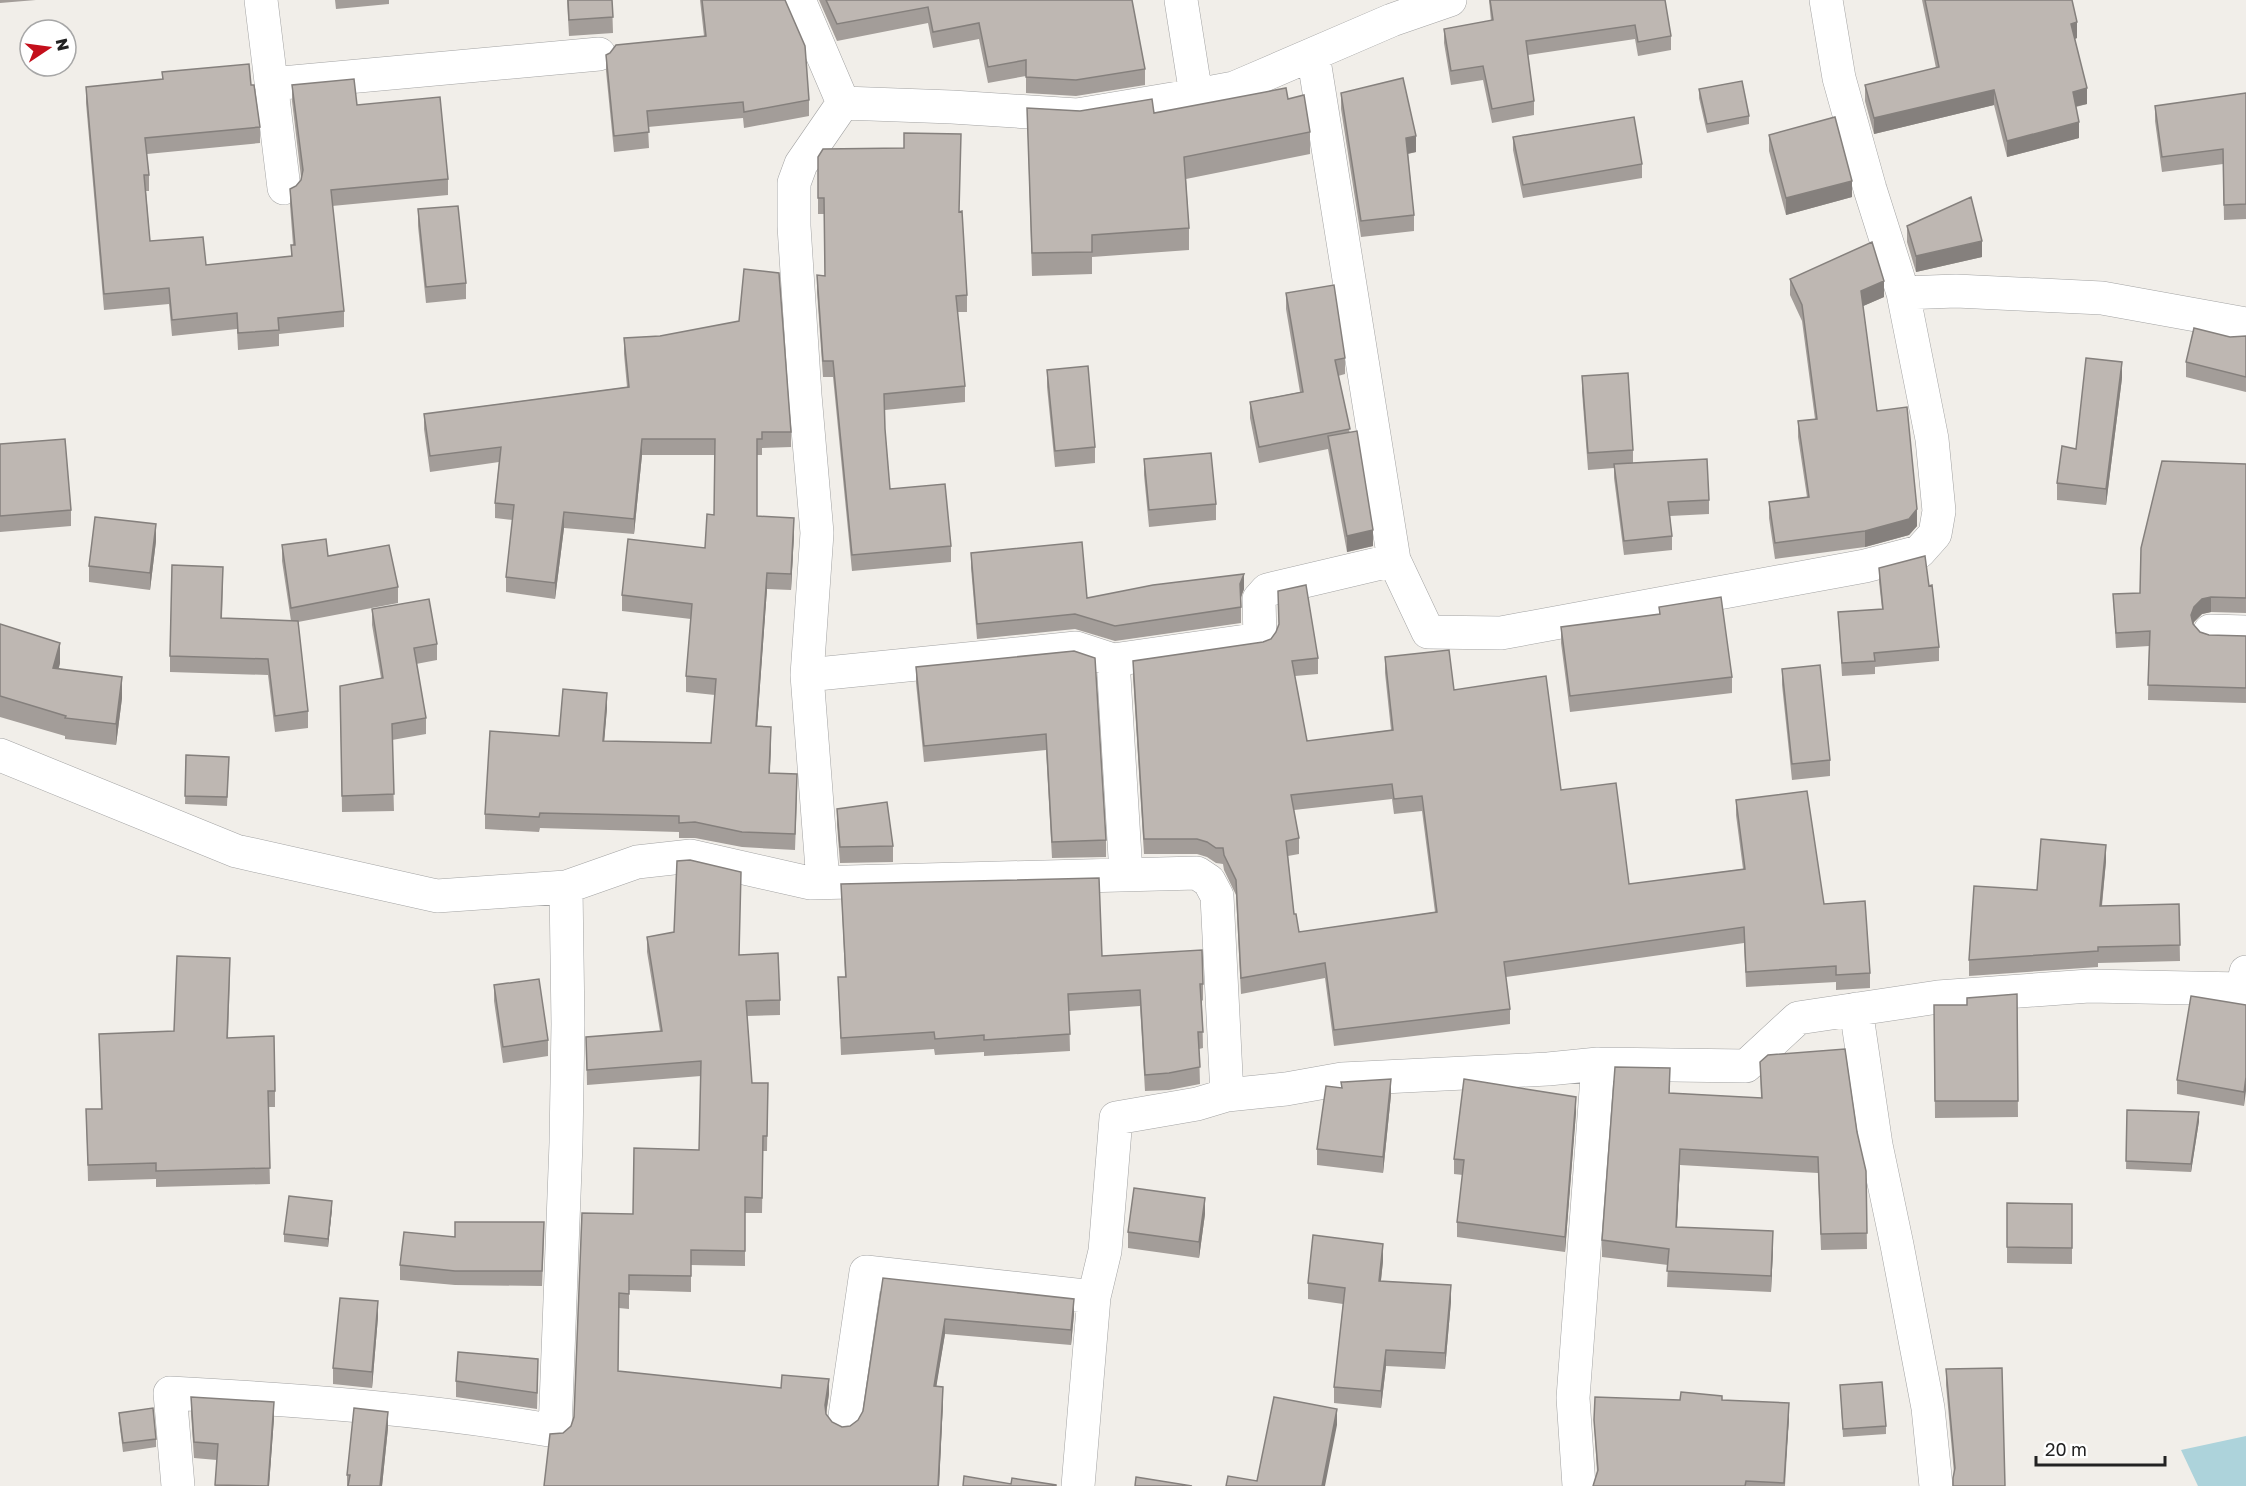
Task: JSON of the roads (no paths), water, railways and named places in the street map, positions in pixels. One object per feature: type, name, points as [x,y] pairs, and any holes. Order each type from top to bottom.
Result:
[{"type":"street","points":[[261,0],[284,189]]},
{"type":"street","points":[[799,0],[843,103]]},
{"type":"street","points":[[1181,0],[1196,95]]},
{"type":"street","points":[[843,103],[1077,115],[1196,95],[1234,88],[1392,20],[1450,0]]},
{"type":"street","points":[[1313,54],[1394,560],[1428,632],[1501,633],[1865,567],[1920,552],[1935,534],[1939,511],[1932,439],[1903,293],[1869,189],[1839,78],[1826,0]]},
{"type":"street","points":[[271,84],[599,54]]},
{"type":"street","points":[[823,882],[807,675],[817,533],[794,226],[794,183],[801,165],[843,103]]},
{"type":"street","points":[[1903,293],[1956,291],[2102,298],[2246,324]]},
{"type":"street","points":[[807,675],[1076,648],[1113,660],[1260,639],[1259,599],[1266,590],[1394,560]]},
{"type":"street","points":[[2210,631],[2246,632]]},
{"type":"street","points":[[1113,660],[1126,874]]},
{"type":"street","points":[[0,755],[236,851],[437,896],[566,887],[637,862],[691,856],[810,883],[1197,873],[1209,881],[1217,896],[1227,1095]]},
{"type":"street","points":[[178,1486],[170,1393],[305,1400],[483,1419],[555,1431],[566,1143],[568,1024],[566,887]]},
{"type":"street","points":[[1078,1486],[1094,1297],[1105,1251],[1116,1118],[1197,1104],[1227,1095],[1286,1089],[1342,1078],[1548,1069],[1598,1064],[1746,1066],[1798,1018],[1938,998],[2089,986],[2242,989],[2246,972]]},
{"type":"street","points":[[1856,1009],[1876,1145],[1928,1408],[1936,1486]]},
{"type":"street","points":[[1579,1486],[1574,1398],[1598,1064]]},
{"type":"street","points":[[844,1423],[866,1272],[1094,1297]]},
{"type":"water","points":[[2246,1436],[2246,1486],[2198,1486],[2181,1450]]}]
